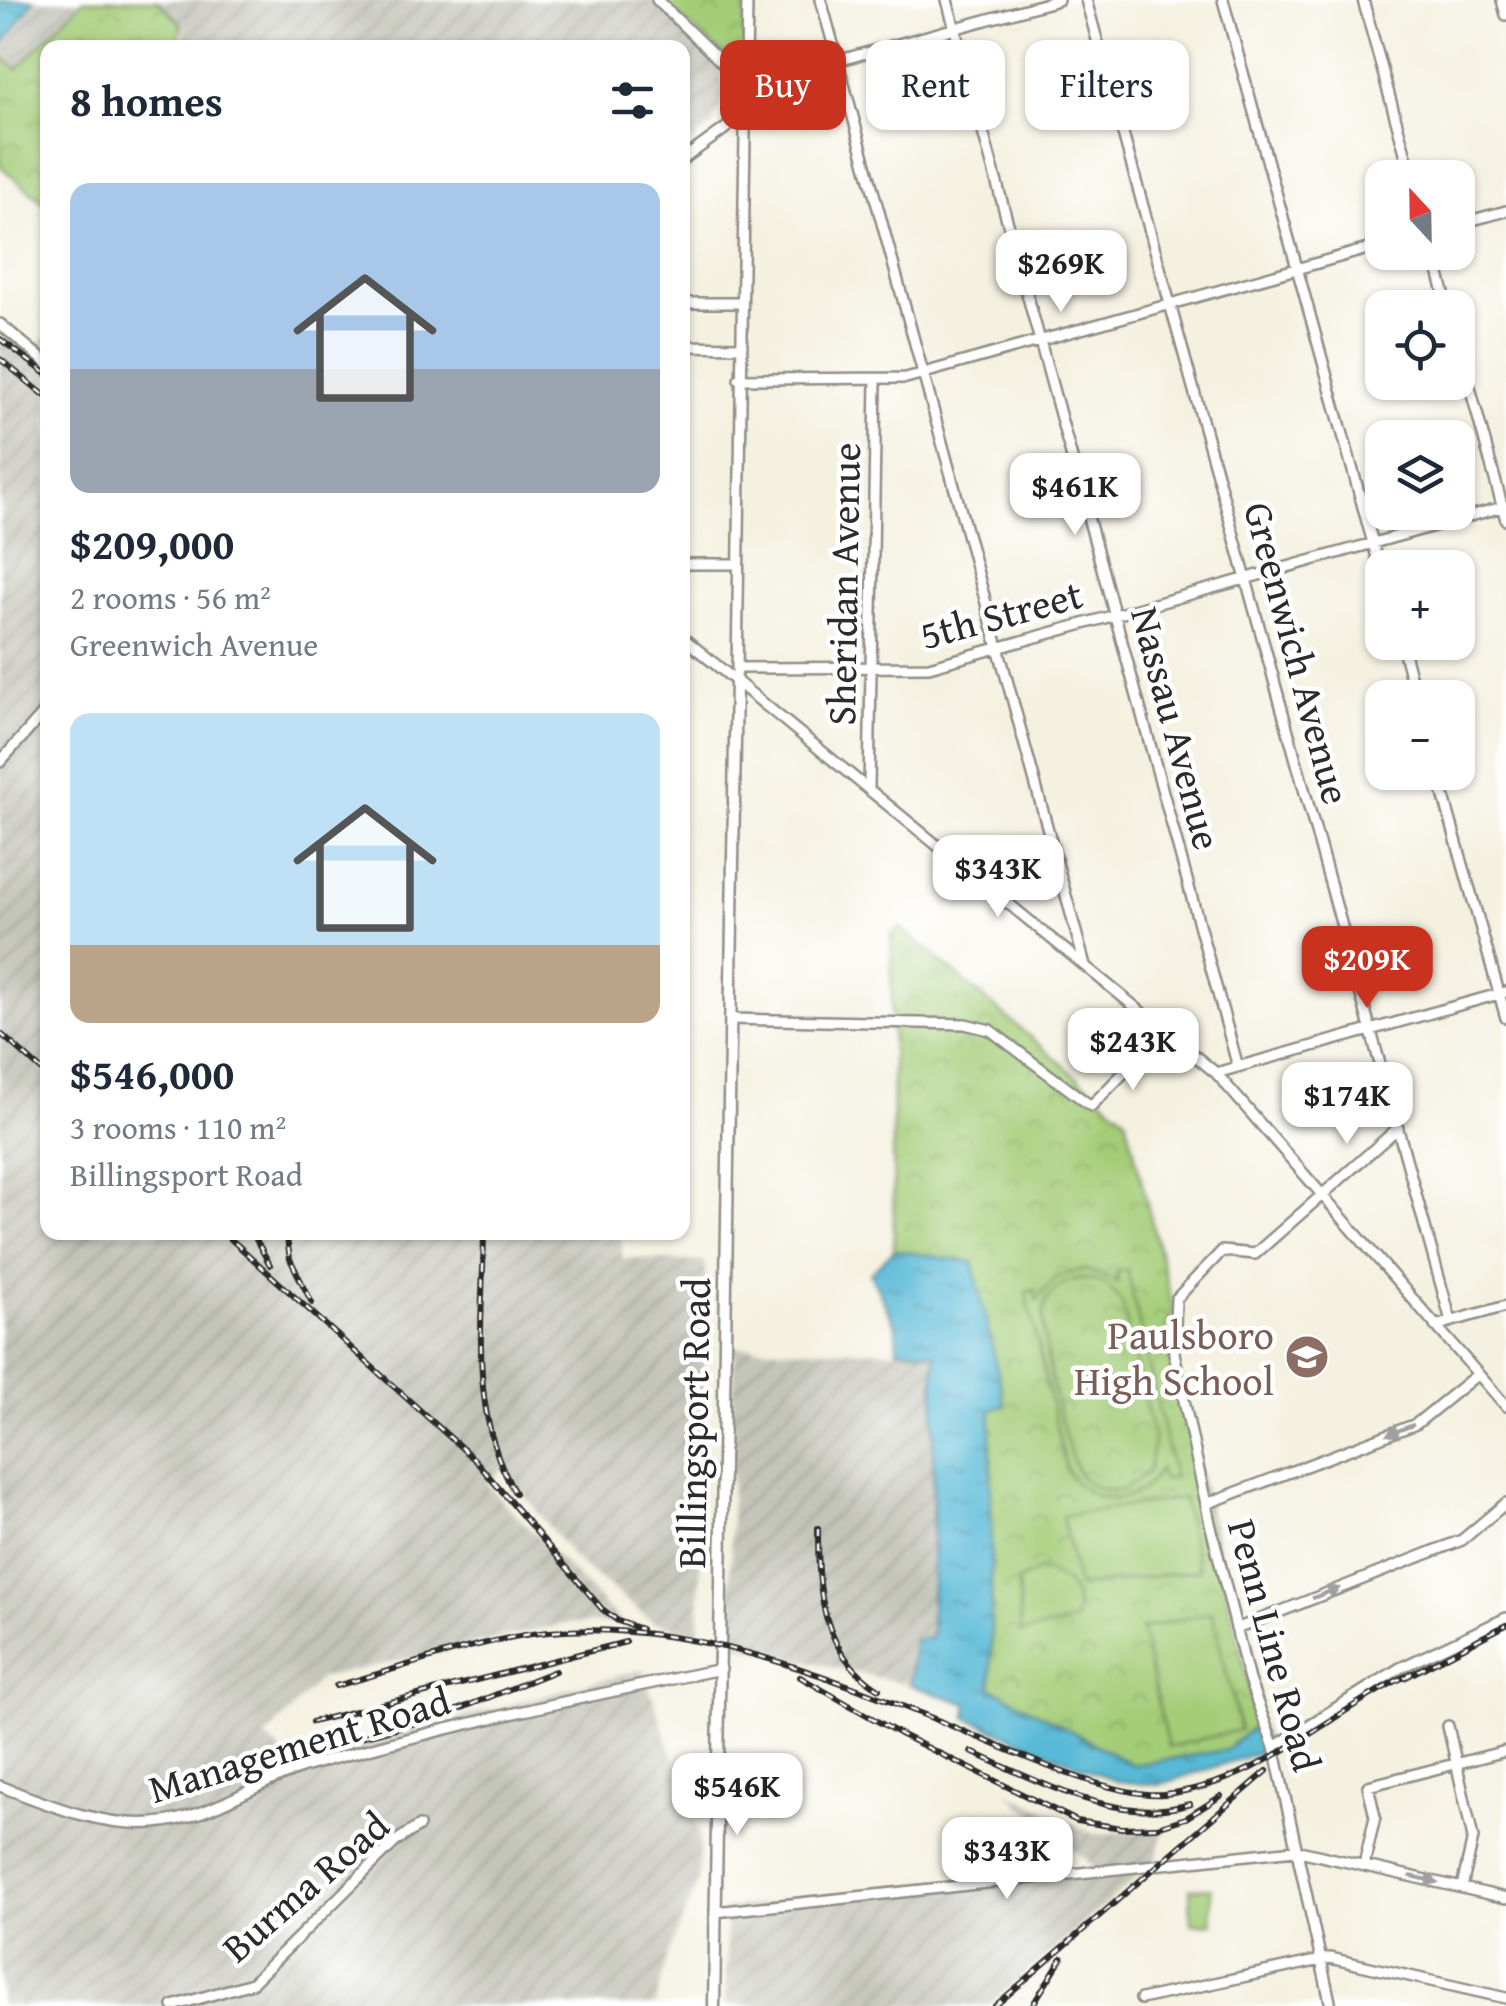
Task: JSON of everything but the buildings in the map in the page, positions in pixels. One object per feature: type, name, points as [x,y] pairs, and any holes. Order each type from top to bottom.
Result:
[{"type":"street","points":[[657,0],[720,61]]},
{"type":"street","name":"Billingsport Road","points":[[747,0],[747,40]]},
{"type":"street","points":[[821,0],[831,40]]},
{"type":"street","name":"Nassau Avenue","points":[[947,0],[1238,1067]]},
{"type":"street","points":[[846,58],[1058,0]]},
{"type":"street","name":"Greenwich Avenue","points":[[1086,0],[1451,1322]]},
{"type":"street","points":[[1223,0],[1376,550]]},
{"type":"street","points":[[1364,0],[1407,160]]},
{"type":"street","points":[[1502,0],[1506,15]]},
{"type":"street","points":[[846,93],[1085,965]]},
{"type":"street","points":[[690,154],[723,130]]},
{"type":"street","name":"Billingsport Road","points":[[714,2006],[745,130]]},
{"type":"street","points":[[1475,219],[1506,211]]},
{"type":"street","points":[[740,379],[876,381],[924,373],[1365,250]]},
{"type":"street","points":[[690,303],[740,303]]},
{"type":"street","points":[[0,324],[40,357]]},
{"type":"street","points":[[690,346],[740,347]]},
{"type":"street","name":"Sheridan Avenue","points":[[869,788],[876,381]]},
{"type":"street","points":[[1474,400],[1506,520]]},
{"type":"street","name":"5th Street","points":[[737,674],[929,667],[1504,507]]},
{"type":"street","points":[[690,564],[738,564]]},
{"type":"street","points":[[690,642],[737,674],[869,788],[1216,1073],[1506,1406]]},
{"type":"street","points":[[0,762],[40,717]]},
{"type":"street","points":[[1443,790],[1503,993],[1506,1018]]},
{"type":"street","points":[[1216,1073],[1503,993]]},
{"type":"street","points":[[730,1019],[965,1024],[990,1030],[1085,1104],[1096,1104],[1165,1031]]},
{"type":"street","points":[[1322,1196],[1398,1128]]},
{"type":"street","name":"Penn Line Road","points":[[1322,1196],[1256,1254],[1222,1251],[1176,1299],[1174,1353],[1236,1629],[1274,1747],[1331,2006]]},
{"type":"street","points":[[1436,1326],[1506,1306]]},
{"type":"street","points":[[1206,1504],[1416,1424],[1478,1374]]},
{"type":"street","points":[[1236,1629],[1462,1540],[1506,1502]]},
{"type":"street","points":[[1274,1747],[1400,1668],[1506,1618]]},
{"type":"street","name":"Management Road","points":[[0,1786],[116,1824],[158,1823],[220,1806],[306,1766],[559,1702],[721,1669]]},
{"type":"street","points":[[1448,1726],[1473,1838],[1462,1887]]},
{"type":"street","points":[[1364,1865],[1375,1816],[1368,1786],[1506,1751]]},
{"type":"street","name":"Burma Road","points":[[173,2006],[252,1983],[396,1841],[419,1826]]},
{"type":"street","points":[[715,1912],[1295,1850],[1506,1898]]},
{"type":"street","points":[[1141,2000],[1330,1958],[1506,1998]]},
{"type":"shaded area","points":[[36,0],[83,0],[45,40],[40,40],[40,46],[17,70],[1,54]]},
{"type":"shaded area","points":[[157,0],[659,0],[719,65],[720,106],[712,127],[690,144],[690,40],[184,40],[181,23]]},
{"type":"shaded area","points":[[0,338],[31,354],[40,343],[40,1240],[622,1240],[622,1258],[706,1262],[699,1633],[653,1622],[576,1561],[503,1468],[487,1485],[623,1624],[569,1623],[320,1678],[265,1737],[293,1762],[643,1669],[700,1834],[698,1882],[667,1957],[655,2006],[0,2006]]},
{"type":"shaded area","points":[[734,1347],[935,1352],[931,1639],[914,1640],[910,1685],[729,1643]]},
{"type":"shaded area","points":[[1005,1791],[1094,1834],[1164,1830],[1156,1861],[987,2006],[726,2006],[726,1908],[1094,1867]]},
{"type":"green space","points":[[83,0],[157,0],[181,23],[180,40],[45,40]]},
{"type":"green space","points":[[659,0],[745,0],[745,40],[720,40],[720,52]]},
{"type":"green space","points":[[40,45],[40,199],[0,166],[0,55],[17,69]]},
{"type":"green space","points":[[901,928],[1126,1118],[1174,1312],[1165,1333],[1258,1723],[1226,1750],[1133,1765],[990,1687],[991,1408],[1004,1405],[973,1263],[894,1250],[891,934]]},
{"type":"green space","points":[[1083,1269],[1118,1282],[1116,1272],[1127,1269],[1174,1477],[1163,1480],[1159,1469],[1139,1491],[1113,1499],[1087,1491],[1066,1469],[1026,1292],[1034,1290],[1037,1300],[1055,1278]],"holes":[[[1083,1278],[1107,1284],[1122,1303],[1154,1441],[1148,1472],[1122,1490],[1089,1483],[1074,1464],[1054,1394],[1043,1322],[1049,1296],[1063,1284]]]},
{"type":"green space","points":[[1183,1498],[1199,1570],[1078,1587],[1062,1516]]},
{"type":"green space","points":[[1039,1570],[1057,1576],[1070,1587],[1076,1603],[1074,1622],[1021,1633],[1018,1581]]},
{"type":"green space","points":[[1212,1612],[1240,1730],[1168,1747],[1141,1629]]},
{"type":"green space","points":[[1211,1888],[1212,1923],[1191,1924],[1190,1889]]},
{"type":"water","points":[[0,0],[34,0],[0,50]]},
{"type":"water","points":[[894,1250],[973,1262],[1005,1405],[991,1409],[991,1687],[1133,1765],[1226,1750],[1258,1723],[1268,1750],[1158,1785],[1116,1781],[967,1718],[968,1704],[910,1685],[914,1640],[931,1638],[935,1353],[897,1349],[896,1327],[870,1273]]},
{"type":"railway","points":[[0,339],[40,369]]},
{"type":"railway","points":[[0,359],[40,392]]},
{"type":"railway","points":[[0,1033],[40,1069]]},
{"type":"railway","points":[[232,1240],[475,1460],[602,1609],[618,1621],[641,1629]]},
{"type":"railway","points":[[256,1240],[270,1265]]},
{"type":"railway","points":[[287,1240],[290,1259],[312,1303]]},
{"type":"railway","points":[[484,1240],[484,1399],[500,1462],[515,1493]]},
{"type":"railway","points":[[818,1528],[819,1574],[826,1618],[845,1657],[879,1689]]},
{"type":"railway","points":[[1404,1678],[1506,1625]]},
{"type":"railway","points":[[336,1686],[525,1635],[600,1630],[651,1634],[701,1642],[799,1668],[1084,1779],[1114,1788],[1164,1794],[1199,1788],[1263,1762],[1412,1673]]},
{"type":"railway","points":[[312,1722],[626,1642]]},
{"type":"railway","points":[[302,1752],[442,1716],[555,1671]]},
{"type":"railway","points":[[800,1677],[900,1734],[1077,1821],[1122,1828],[1157,1827],[1186,1818],[1221,1796]]},
{"type":"railway","points":[[971,1752],[1050,1787],[1106,1805],[1162,1809],[1190,1804]]},
{"type":"railway","points":[[995,2006],[1267,1771]]},
{"type":"railway","points":[[1032,2006],[1062,1958]]},
{"type":"place","name":"Paulsboro High School","points":[[1307,1357]]}]
